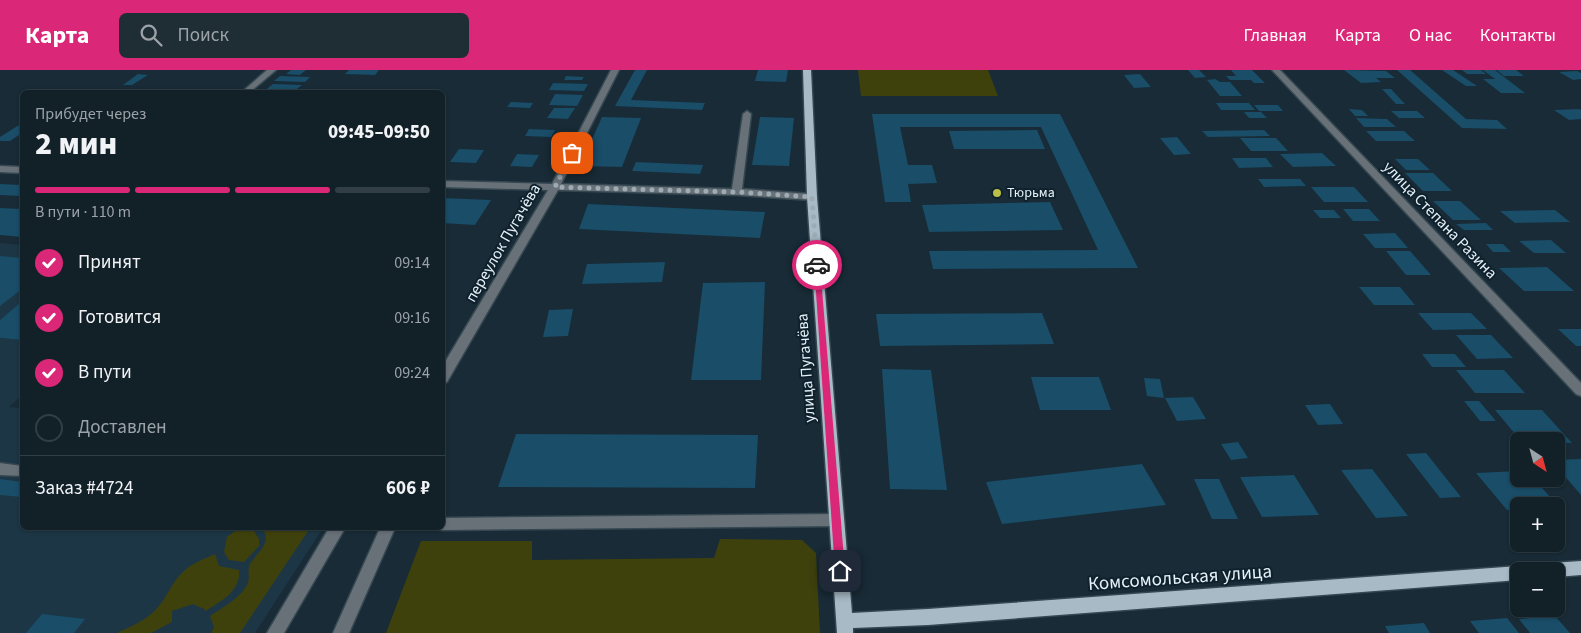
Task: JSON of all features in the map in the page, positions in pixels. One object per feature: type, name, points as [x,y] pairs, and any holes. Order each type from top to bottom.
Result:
[{"type":"main road","name":"улица Пугачёва","points":[[807,70],[812,197],[845,627]]},
{"type":"main road","points":[[1565,569],[1581,568]]},
{"type":"main road","name":"Комсомольская улица","points":[[845,627],[928,617],[1510,574]]},
{"type":"street","points":[[248,90],[272,70]]},
{"type":"street","name":"переулок Пугачёва","points":[[445,374],[555,187],[615,70]]},
{"type":"street","name":"улица Степана Разина","points":[[1276,70],[1581,392]]},
{"type":"street","points":[[737,192],[747,114]]},
{"type":"street","points":[[0,169],[20,170]]},
{"type":"street","points":[[445,184],[737,192],[812,197]]},
{"type":"street","points":[[0,469],[20,471]]},
{"type":"street","points":[[445,524],[836,520]]},
{"type":"street","points":[[275,633],[336,530]]},
{"type":"street","points":[[340,633],[386,530]]},
{"type":"shaded area","points":[[858,70],[988,70],[998,96],[861,96]]},
{"type":"shaded area","points":[[0,243],[20,245],[20,303],[0,320]]},
{"type":"shaded area","points":[[0,338],[20,340],[20,397],[9,407],[20,408],[20,530],[322,530],[255,633],[0,633]]},
{"type":"shaded area","points":[[236,530],[253,530],[259,539],[259,546],[244,562],[229,560],[224,552],[227,537]]},
{"type":"shaded area","points":[[263,530],[309,530],[240,633],[211,633],[214,627],[210,616],[226,606],[245,588],[248,583],[250,564],[265,543]]},
{"type":"shaded area","points":[[720,539],[802,540],[816,553],[820,633],[386,633],[421,541],[532,541],[532,560],[714,558]]},
{"type":"shaded area","points":[[215,554],[219,566],[239,570],[237,584],[229,595],[206,611],[193,604],[172,611],[172,622],[151,633],[117,633],[150,615],[159,606],[177,579],[187,568]]},
{"type":"building","points":[[291,70],[306,70],[300,75],[286,74]]},
{"type":"building","points":[[349,70],[379,70],[375,75],[345,74]]},
{"type":"building","points":[[635,70],[647,70],[631,100],[705,103],[702,110],[615,106]]},
{"type":"building","points":[[758,70],[788,70],[786,82],[755,81]]},
{"type":"building","points":[[1188,70],[1199,70],[1206,77],[1195,78]]},
{"type":"building","points":[[1231,70],[1252,70],[1265,83],[1254,83],[1251,80],[1230,80],[1226,76],[1236,76]]},
{"type":"building","points":[[1344,70],[1386,71],[1395,78],[1376,78],[1381,82],[1361,83]]},
{"type":"building","points":[[1397,70],[1410,70],[1466,119],[1497,120],[1507,129],[1462,128]]},
{"type":"building","points":[[1442,70],[1453,70],[1477,86],[1466,86]]},
{"type":"building","points":[[1462,70],[1481,70],[1486,74],[1467,74]]},
{"type":"building","points":[[1483,70],[1495,70],[1525,93],[1501,93],[1483,79],[1495,79]]},
{"type":"building","points":[[1497,70],[1516,70],[1524,76],[1504,76]]},
{"type":"building","points":[[1577,71],[1581,73],[1581,79],[1573,80],[1559,72]]},
{"type":"building","points":[[138,74],[148,75],[132,85],[123,85]]},
{"type":"building","points":[[1140,74],[1151,87],[1134,88],[1124,75]]},
{"type":"building","points":[[280,76],[310,77],[305,82],[274,81]]},
{"type":"building","points":[[566,76],[584,77],[582,80],[564,80]]},
{"type":"building","points":[[1215,79],[1220,82],[1230,82],[1242,96],[1220,96],[1207,80]]},
{"type":"building","points":[[553,83],[588,84],[584,91],[549,90]]},
{"type":"building","points":[[273,84],[302,85],[296,90],[266,90]]},
{"type":"building","points":[[1382,89],[1391,89],[1405,104],[1396,104]]},
{"type":"building","points":[[555,94],[583,95],[577,106],[549,105]]},
{"type":"building","points":[[511,102],[533,103],[530,108],[507,107]]},
{"type":"building","points":[[1216,103],[1249,103],[1255,110],[1221,110]]},
{"type":"building","points":[[1254,105],[1278,105],[1283,111],[1259,111]]},
{"type":"building","points":[[554,108],[575,108],[568,119],[547,118]]},
{"type":"building","points":[[1349,109],[1362,110],[1368,116],[1355,116]]},
{"type":"building","points":[[1554,110],[1581,110],[1581,119],[1569,120]]},
{"type":"building","points":[[1391,111],[1417,111],[1425,118],[1399,118]]},
{"type":"building","points":[[1244,112],[1261,112],[1267,118],[1249,118]]},
{"type":"building","points":[[872,114],[1060,114],[1138,268],[933,269],[929,251],[1098,250],[1041,127],[900,127],[908,165],[932,165],[937,183],[908,184],[911,202],[885,202]]},
{"type":"building","points":[[602,117],[641,118],[622,167],[580,166]]},
{"type":"building","points":[[760,117],[794,118],[789,166],[752,165]]},
{"type":"building","points":[[1356,118],[1387,119],[1396,127],[1364,127]]},
{"type":"building","points":[[20,125],[20,134],[10,141],[0,141],[0,137]]},
{"type":"building","points":[[529,129],[555,130],[551,137],[525,136]]},
{"type":"building","points":[[1037,130],[1045,149],[954,149],[949,131]]},
{"type":"building","points":[[1264,130],[1270,136],[1208,137],[1202,131]]},
{"type":"building","points":[[1366,131],[1404,131],[1415,141],[1376,141]]},
{"type":"building","points":[[1177,137],[1191,154],[1174,155],[1160,138]]},
{"type":"building","points":[[1240,138],[1276,138],[1288,151],[1251,151]]},
{"type":"building","points":[[459,149],[484,150],[476,163],[450,162]]},
{"type":"building","points":[[1322,153],[1336,166],[1293,167],[1280,154]]},
{"type":"building","points":[[517,154],[539,155],[532,167],[510,166]]},
{"type":"building","points":[[1232,158],[1266,158],[1273,167],[1239,168]]},
{"type":"building","points":[[1395,159],[1418,159],[1430,170],[1406,170]]},
{"type":"building","points":[[636,162],[703,165],[700,174],[632,171]]},
{"type":"building","points":[[1405,173],[1433,173],[1452,191],[1423,191]]},
{"type":"building","points":[[1258,179],[1300,179],[1306,186],[1264,187]]},
{"type":"building","points":[[0,184],[20,185],[20,196],[0,195]]},
{"type":"building","points":[[1311,187],[1354,187],[1368,202],[1324,202]]},
{"type":"building","points":[[445,198],[491,200],[475,225],[445,223]]},
{"type":"building","points":[[1433,201],[1460,201],[1481,220],[1453,220]]},
{"type":"building","points":[[1050,202],[1063,230],[929,232],[922,205]]},
{"type":"building","points":[[588,204],[765,212],[760,238],[579,229]]},
{"type":"building","points":[[0,208],[20,209],[20,237],[0,235]]},
{"type":"building","points":[[1343,209],[1369,209],[1380,221],[1353,221]]},
{"type":"building","points":[[1313,210],[1334,210],[1341,218],[1320,218]]},
{"type":"building","points":[[1555,210],[1570,222],[1515,223],[1500,211]]},
{"type":"building","points":[[1486,223],[1493,230],[1464,230],[1456,224]]},
{"type":"building","points":[[1395,233],[1408,248],[1375,248],[1363,234]]},
{"type":"building","points":[[1551,240],[1566,253],[1534,253],[1519,241]]},
{"type":"building","points":[[1486,244],[1503,244],[1511,252],[1493,252]]},
{"type":"building","points":[[1386,251],[1410,251],[1431,275],[1406,275]]},
{"type":"building","points":[[0,256],[20,258],[20,291],[0,306]]},
{"type":"building","points":[[665,262],[662,282],[582,284],[587,264]]},
{"type":"building","points":[[1547,267],[1574,291],[1524,291],[1499,268]]},
{"type":"building","points":[[765,282],[761,380],[691,380],[703,283]]},
{"type":"building","points":[[1359,287],[1400,287],[1415,305],[1374,305]]},
{"type":"building","points":[[20,303],[20,340],[0,338],[0,320]]},
{"type":"building","points":[[573,309],[568,336],[543,337],[549,310]]},
{"type":"building","points":[[1042,313],[1054,344],[880,346],[876,314]]},
{"type":"building","points":[[1418,313],[1471,313],[1487,329],[1433,330]]},
{"type":"building","points":[[1558,329],[1581,329],[1581,346],[1576,346]]},
{"type":"building","points":[[1456,335],[1491,335],[1513,358],[1477,359]]},
{"type":"building","points":[[1422,354],[1455,354],[1466,367],[1432,367]]},
{"type":"building","points":[[882,369],[931,370],[947,490],[890,489]]},
{"type":"building","points":[[1456,370],[1504,370],[1525,393],[1475,393]]},
{"type":"building","points":[[1031,377],[1099,377],[1111,410],[1040,410]]},
{"type":"building","points":[[1144,378],[1160,379],[1164,398],[1147,396]]},
{"type":"building","points":[[1193,397],[1206,419],[1177,421],[1165,398]]},
{"type":"building","points":[[1464,401],[1479,401],[1496,421],[1480,421]]},
{"type":"building","points":[[1330,404],[1343,424],[1318,425],[1305,405]]},
{"type":"building","points":[[1495,410],[1542,410],[1562,432],[1513,432]]},
{"type":"building","points":[[516,434],[758,435],[755,488],[498,487]]},
{"type":"building","points":[[1565,435],[1572,443],[1565,443]]},
{"type":"building","points":[[1238,442],[1248,458],[1231,460],[1221,444]]},
{"type":"building","points":[[1426,453],[1461,497],[1440,498],[1406,454]]},
{"type":"building","points":[[1581,459],[1581,495],[1565,476],[1565,460]]},
{"type":"building","points":[[1142,464],[1166,505],[1002,524],[986,482]]},
{"type":"building","points":[[1372,469],[1408,516],[1376,518],[1341,470]]},
{"type":"building","points":[[1510,471],[1510,488],[1542,488],[1550,497],[1510,497],[1510,510],[1507,510],[1476,473]]},
{"type":"building","points":[[1294,475],[1319,515],[1262,517],[1240,477]]},
{"type":"building","points":[[0,479],[20,482],[20,497],[0,495]]},
{"type":"building","points":[[1194,479],[1219,479],[1238,519],[1212,519]]},
{"type":"building","points":[[42,614],[85,619],[74,633],[26,633]]},
{"type":"building","points":[[1556,617],[1570,633],[1530,633],[1519,619]]},
{"type":"building","points":[[1507,618],[1519,633],[1479,633],[1470,621]]},
{"type":"building","points":[[1424,623],[1430,633],[1389,633],[1385,626]]},
{"type":"way so far","points":[[572,153],[555,187],[737,192],[812,197],[817,265]]},
{"type":"place","name":"Тюрьма","points":[[997,193]]},
{"type":"route","points":[[817,265],[840,571]]}]
